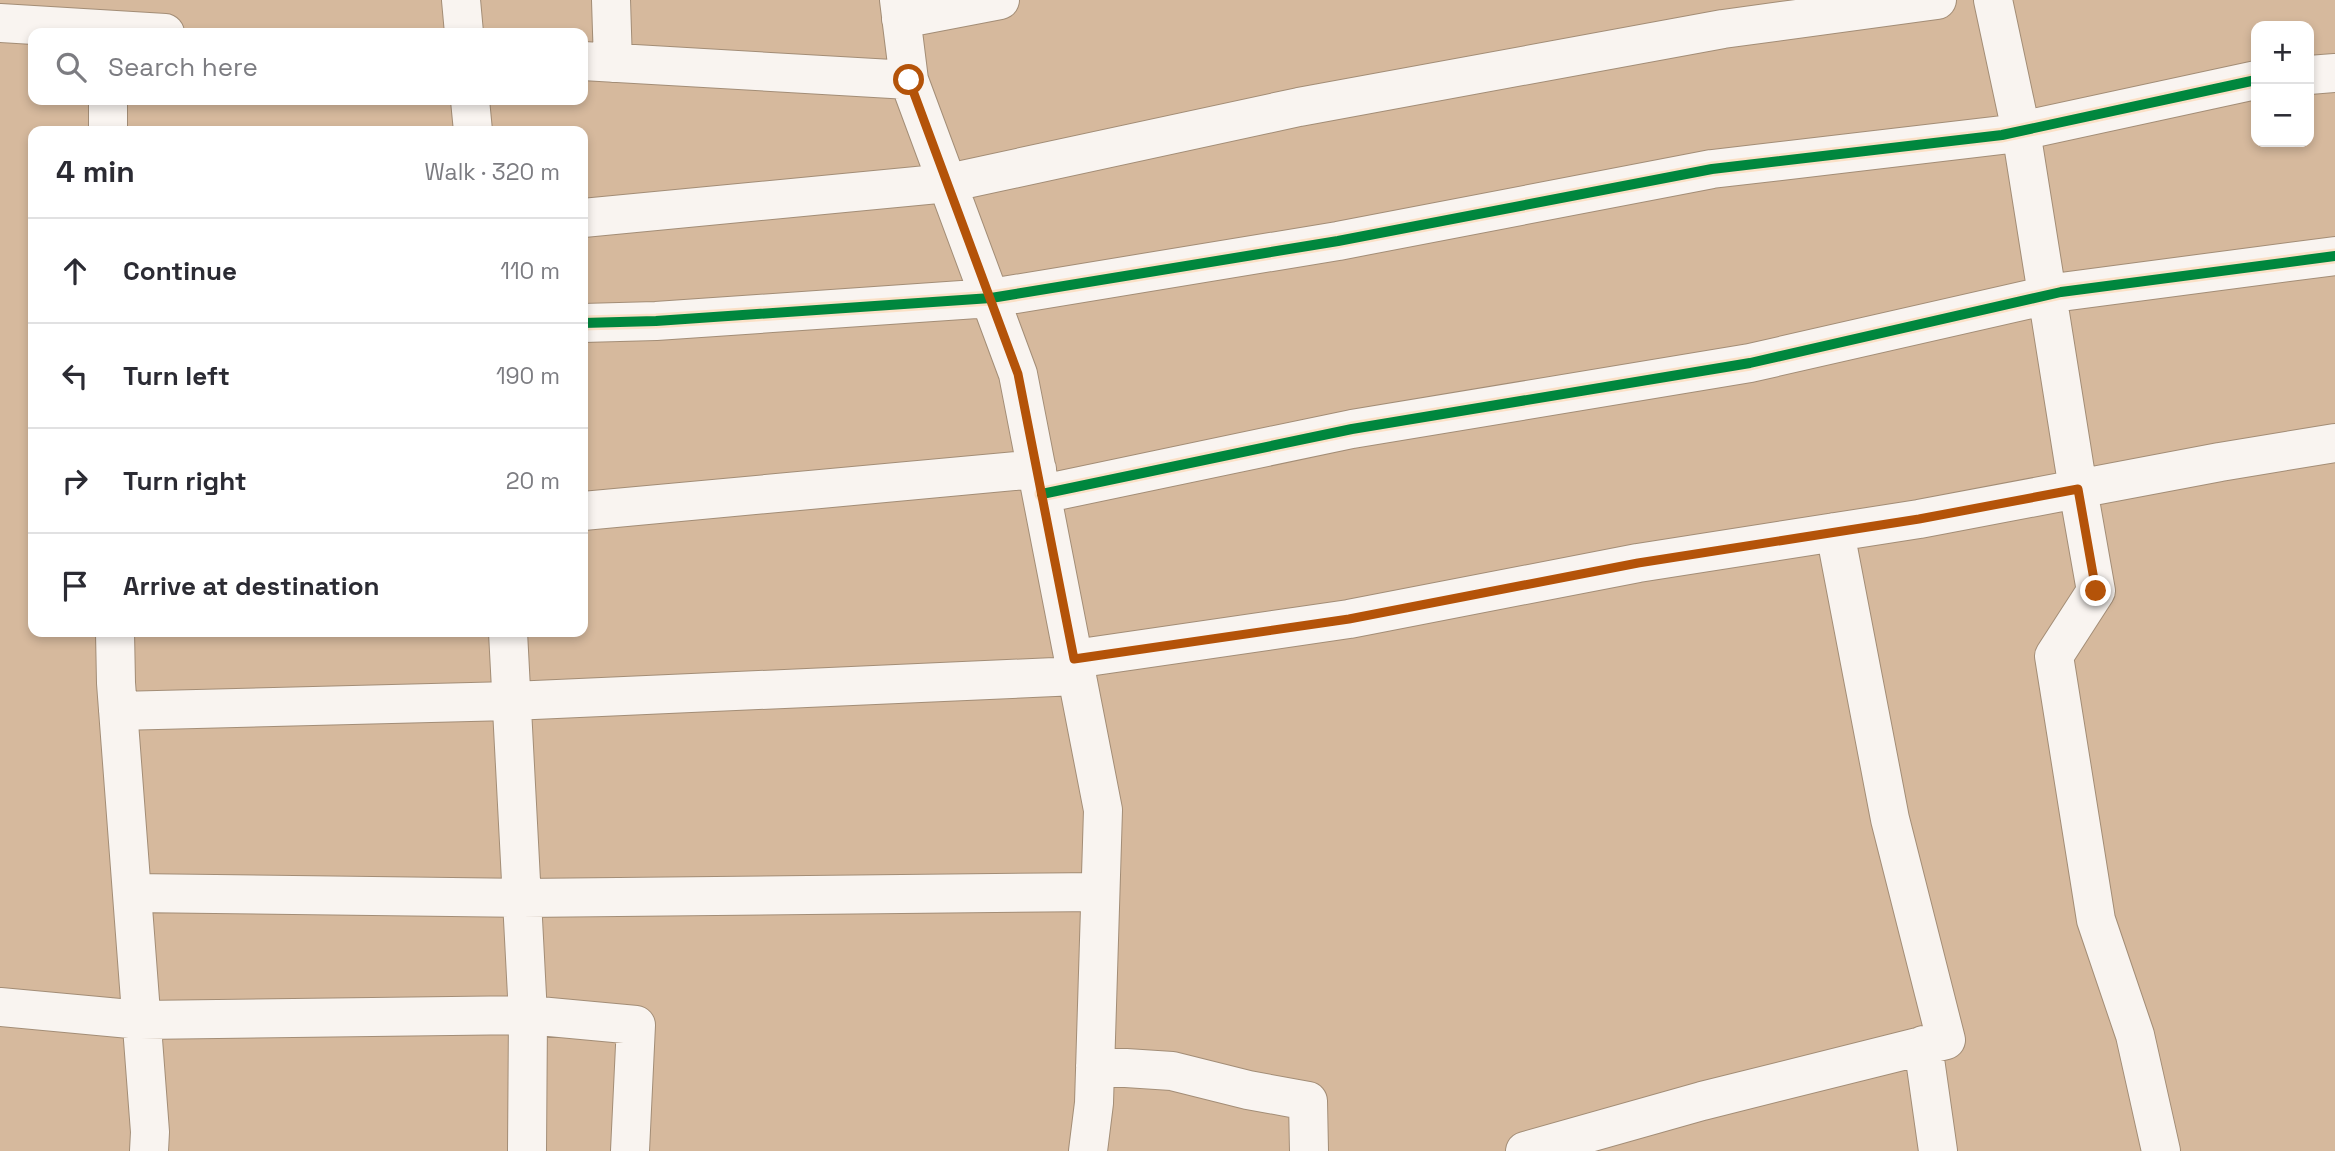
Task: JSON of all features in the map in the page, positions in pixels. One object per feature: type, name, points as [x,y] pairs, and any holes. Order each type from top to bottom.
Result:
[{"type":"street","points":[[461,0],[464,28]]},
{"type":"street","points":[[611,0],[598,62],[909,80]]},
{"type":"street","points":[[1000,0],[900,10],[909,80],[1018,374],[1103,810],[1094,1103],[1088,1151]]},
{"type":"street","points":[[588,218],[948,183],[1312,104],[1723,29],[1937,0]]},
{"type":"street","points":[[1993,0],[2021,131],[2096,591],[2054,656],[2096,920],[2135,1035],[2161,1151]]},
{"type":"street","points":[[0,23],[107,21],[141,28]]},
{"type":"street","points":[[2314,75],[2335,73]]},
{"type":"street","points":[[588,323],[656,321],[991,298],[1338,241],[1712,169],[2021,131],[2251,81]]},
{"type":"street","points":[[107,105],[108,126]]},
{"type":"street","points":[[470,105],[473,126]]},
{"type":"street","points":[[588,511],[1040,481],[1750,363],[2047,296],[2335,256]]},
{"type":"street","points":[[118,710],[512,701],[1075,667],[1349,619],[1638,563],[1919,519],[2335,443]]},
{"type":"street","points":[[1525,1151],[1702,1101],[1945,1040],[1890,819],[1835,532]]},
{"type":"street","points":[[115,637],[118,710],[150,1132],[149,1151]]},
{"type":"street","points":[[508,637],[528,1015],[527,1151]]},
{"type":"street","points":[[132,893],[522,898],[1100,892]]},
{"type":"street","points":[[0,1007],[141,1020],[528,1015],[636,1025],[630,1151]]},
{"type":"street","points":[[1923,1045],[1938,1151]]},
{"type":"street","points":[[1095,1066],[1172,1071],[1248,1090],[1308,1101],[1309,1151]]},
{"type":"cycle path","points":[[588,323],[656,321],[991,298],[1338,241],[1712,169],[2002,135],[2251,81]]},
{"type":"cycle path","points":[[1042,494],[1352,429],[1750,363],[2061,292],[2335,256]]},
{"type":"route","points":[[909,80],[1018,374],[1074,659],[1349,619],[1638,563],[1919,519],[2078,489],[2096,591]]}]
